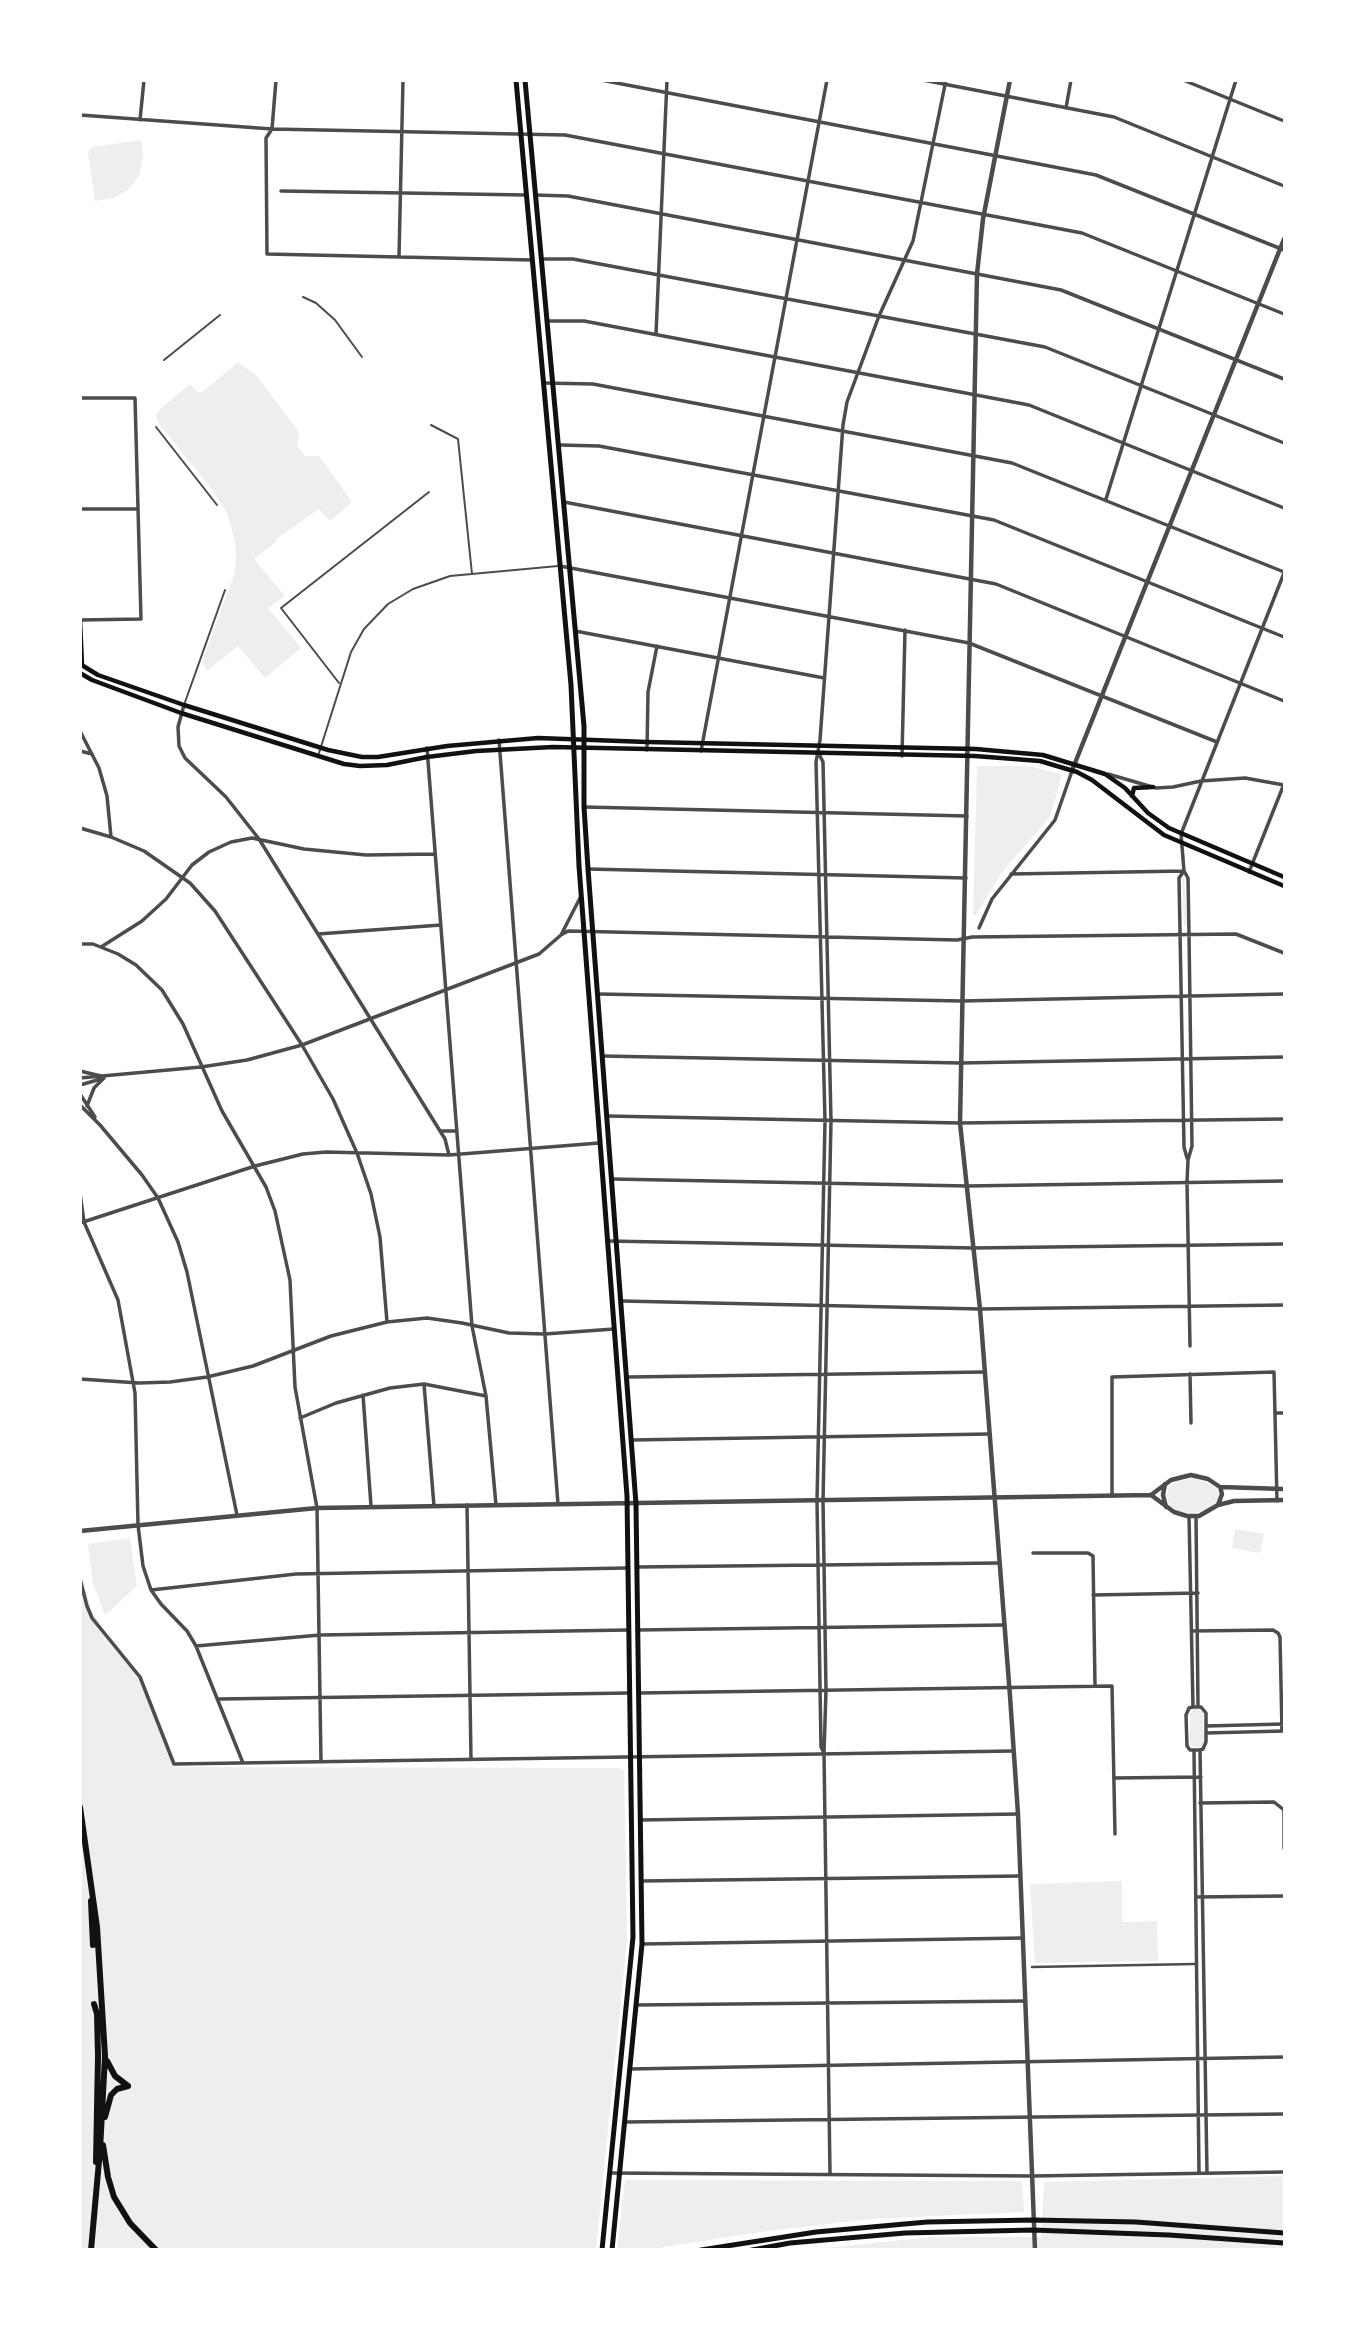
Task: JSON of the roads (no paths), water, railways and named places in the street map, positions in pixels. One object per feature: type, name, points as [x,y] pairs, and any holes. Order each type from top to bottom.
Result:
[{"type":"highway","points":[[80,1807],[99,1946],[105,2056],[91,2249]]},
{"type":"highway","points":[[90,1870],[93,1945]]},
{"type":"highway","points":[[94,2004],[99,2056],[97,2195]]},
{"type":"highway","points":[[105,2056],[112,2072],[128,2085],[117,2089],[111,2095],[101,2136],[107,2177],[114,2197],[130,2223],[156,2249]]},
{"type":"main road","points":[[516,80],[571,685],[581,896],[627,1504],[633,1937],[602,2249]]},
{"type":"main road","points":[[525,80],[575,631],[588,869],[636,1504],[642,1944],[612,2249]]},
{"type":"main road","points":[[80,620],[81,665],[98,675],[184,705],[362,757],[499,740],[538,738],[647,743],[968,749],[1042,755],[1105,774],[1125,788],[1157,821],[1181,834],[1284,877]]},
{"type":"main road","points":[[80,673],[181,713],[318,756],[360,766],[387,765],[427,757],[501,749],[572,748],[1028,759],[1072,771],[1092,780],[1118,797],[1154,828],[1182,844],[1284,886]]},
{"type":"main road","points":[[1133,797],[1134,788],[1153,787]]},
{"type":"main road","points":[[701,2249],[816,2232],[927,2222],[1136,2222],[1284,2233]]},
{"type":"main road","points":[[752,2249],[905,2233],[1033,2230],[1284,2243]]},
{"type":"street","points":[[140,121],[144,80]]},
{"type":"street","points":[[276,80],[272,130],[266,138],[267,254],[532,260]]},
{"type":"street","points":[[399,257],[403,80]]},
{"type":"street","points":[[601,80],[1096,175],[1283,249]]},
{"type":"street","points":[[656,334],[667,80]]},
{"type":"street","points":[[701,751],[827,80]]},
{"type":"street","points":[[923,80],[1114,117],[1284,186]]},
{"type":"street","points":[[1010,80],[984,214],[977,274],[960,1123],[980,1309],[1018,1814],[1035,2249]]},
{"type":"street","points":[[1066,108],[1071,80]]},
{"type":"street","points":[[1182,80],[1284,121]]},
{"type":"street","points":[[1105,500],[1237,80]]},
{"type":"street","points":[[820,1501],[825,1437],[831,1121],[816,762],[819,754],[842,430],[847,402],[878,316],[913,242],[946,83]]},
{"type":"street","points":[[80,116],[272,130],[565,135],[1082,233],[1284,314]]},
{"type":"street","points":[[282,191],[526,195]]},
{"type":"street","points":[[535,195],[568,196],[1061,290],[1284,379]]},
{"type":"street","points":[[979,928],[992,899],[1055,820],[1101,695],[1258,303],[1283,249],[1284,239]]},
{"type":"street","points":[[542,259],[573,259],[659,274],[1045,348],[1284,443]]},
{"type":"street","points":[[547,321],[584,321],[1029,405],[1284,508]]},
{"type":"street","points":[[543,383],[593,384],[1012,463],[1284,572],[1181,834],[1184,871],[1188,878],[1189,934],[1192,1146],[1187,1182],[1190,1346]]},
{"type":"street","points":[[80,398],[135,398],[141,619],[80,620]]},
{"type":"street","points":[[559,445],[599,446],[994,520],[1284,637]]},
{"type":"street","points":[[564,502],[996,584],[1284,701]]},
{"type":"street","points":[[80,509],[138,509]]},
{"type":"street","points":[[559,566],[969,643],[1217,742]]},
{"type":"street","points":[[902,756],[905,630]]},
{"type":"street","points":[[575,631],[824,678]]},
{"type":"street","points":[[647,750],[648,692],[657,646]]},
{"type":"street","points":[[184,705],[178,727],[179,746],[185,758],[226,796],[259,839],[440,1131],[449,1147],[449,1154]]},
{"type":"street","points":[[80,731],[99,768],[107,796],[111,837]]},
{"type":"street","points":[[499,740],[558,1504]]},
{"type":"street","points":[[427,748],[472,1326],[486,1395],[496,1505]]},
{"type":"street","points":[[80,751],[92,754]]},
{"type":"street","points":[[819,754],[822,762],[825,875],[823,937]]},
{"type":"street","points":[[1105,774],[1153,787],[1245,778],[1284,785],[1249,872]]},
{"type":"street","points":[[584,807],[967,816]]},
{"type":"street","points":[[80,828],[144,851],[183,878],[215,911],[302,1045],[333,1099],[357,1153],[371,1194],[380,1237],[387,1322]]},
{"type":"street","points":[[101,947],[142,921],[166,899],[192,865],[209,852],[231,842],[259,839],[304,849],[366,855],[435,854]]},
{"type":"street","points":[[588,869],[966,878]]},
{"type":"street","points":[[1011,874],[1184,871]]},
{"type":"street","points":[[1184,871],[1180,878],[1184,1147],[1188,1160]]},
{"type":"street","points":[[561,935],[581,896]]},
{"type":"street","points":[[318,934],[441,925]]},
{"type":"street","points":[[80,1078],[201,1067],[247,1060],[302,1045],[517,964],[539,954],[568,930],[964,939],[1236,934],[1284,953]]},
{"type":"street","points":[[80,944],[101,947],[135,965],[162,990],[184,1024],[222,1111],[271,1199],[284,1245],[292,1305],[295,1387],[317,1508],[321,1762]]},
{"type":"street","points":[[1182,966],[1189,965]]},
{"type":"street","points":[[598,994],[962,1001],[1284,994]]},
{"type":"street","points":[[825,999],[825,1121],[817,1437],[826,1690],[824,1817],[830,2174]]},
{"type":"street","points":[[1183,1027],[1190,1027]]},
{"type":"street","points":[[603,1056],[961,1063],[1284,1056]]},
{"type":"street","points":[[80,1071],[106,1077]]},
{"type":"street","points":[[80,1085],[106,1077]]},
{"type":"street","points":[[88,1106],[94,1088],[106,1077]]},
{"type":"street","points":[[1184,1089],[1190,1089]]},
{"type":"street","points":[[80,1094],[100,1125],[158,1198],[178,1242],[187,1272],[237,1515]]},
{"type":"street","points":[[80,1105],[100,1125]]},
{"type":"street","points":[[607,1116],[960,1123],[1284,1119]]},
{"type":"street","points":[[440,1131],[456,1131]]},
{"type":"street","points":[[82,1223],[255,1166],[303,1154],[458,1154],[600,1143]]},
{"type":"street","points":[[612,1179],[967,1186],[1284,1181]]},
{"type":"street","points":[[80,1194],[82,1223],[118,1300],[133,1383],[138,1525],[143,1566],[151,1590],[160,1604],[187,1631],[196,1646],[243,1763]]},
{"type":"street","points":[[606,1241],[974,1248],[1284,1244]]},
{"type":"street","points":[[622,1301],[980,1309],[1284,1305]]},
{"type":"street","points":[[80,1379],[133,1383],[207,1377],[253,1366],[331,1336],[387,1322],[427,1318],[509,1334],[614,1329]]},
{"type":"street","points":[[628,1377],[985,1372]]},
{"type":"street","points":[[1112,1496],[1112,1377],[1274,1372],[1277,1500]]},
{"type":"street","points":[[1190,1374],[1191,1423]]},
{"type":"street","points":[[300,1418],[390,1388],[424,1384],[486,1395]]},
{"type":"street","points":[[424,1384],[434,1506]]},
{"type":"street","points":[[363,1395],[371,1506]]},
{"type":"street","points":[[1275,1413],[1284,1413]]},
{"type":"street","points":[[631,1440],[989,1434]]},
{"type":"street","points":[[80,1531],[317,1508],[371,1506],[1151,1495],[1166,1483],[1183,1475],[1208,1479],[1220,1487],[1284,1489]]},
{"type":"street","points":[[1166,1483],[1163,1494],[1166,1507]]},
{"type":"street","points":[[1218,1505],[1222,1494],[1220,1487]]},
{"type":"street","points":[[1151,1495],[1174,1513],[1189,1516],[1208,1513],[1218,1505],[1234,1501],[1284,1500]]},
{"type":"street","points":[[467,1506],[471,1760]]},
{"type":"street","points":[[1189,1516],[1195,1706]]},
{"type":"street","points":[[1195,1706],[1199,1631],[1196,1516]]},
{"type":"street","points":[[1033,1553],[1087,1553],[1093,1556],[1095,1686]]},
{"type":"street","points":[[637,1567],[999,1563]]},
{"type":"street","points":[[151,1590],[318,1573],[627,1569]]},
{"type":"street","points":[[80,1579],[92,1618],[140,1677],[174,1764],[1013,1751]]},
{"type":"street","points":[[1093,1595],[1198,1594]]},
{"type":"street","points":[[637,1630],[1004,1625]]},
{"type":"street","points":[[822,1628],[820,1690],[821,1747],[824,1753]]},
{"type":"street","points":[[196,1646],[320,1635],[629,1630]]},
{"type":"street","points":[[1192,1631],[1273,1630],[1280,1637],[1283,1731],[1206,1733]]},
{"type":"street","points":[[639,1693],[1112,1686],[1115,1834]]},
{"type":"street","points":[[218,1699],[629,1693]]},
{"type":"street","points":[[1195,1706],[1204,1709],[1206,1726],[1205,1746],[1190,1750],[1187,1746],[1186,1715],[1189,1708],[1195,1706]]},
{"type":"street","points":[[1206,1726],[1283,1724]]},
{"type":"street","points":[[1197,1750],[1201,1777],[1207,2173]]},
{"type":"street","points":[[1197,1750],[1194,1777],[1199,2173]]},
{"type":"street","points":[[1114,1778],[1201,1777]]},
{"type":"street","points":[[1195,1803],[1274,1802],[1284,1810],[1284,1848]]},
{"type":"street","points":[[640,1820],[1018,1814]]},
{"type":"street","points":[[641,1881],[1020,1877]]},
{"type":"street","points":[[1195,1897],[1284,1896]]},
{"type":"street","points":[[642,1944],[1023,1938]]},
{"type":"street","points":[[1031,1967],[1195,1964]]},
{"type":"street","points":[[636,2005],[1025,2001]]},
{"type":"street","points":[[629,2069],[1284,2057]]},
{"type":"street","points":[[624,2122],[1284,2114]]},
{"type":"street","points":[[610,2173],[1032,2176],[1284,2172]]},
{"type":"lane","points":[[303,297],[316,303],[335,320],[362,357]]},
{"type":"lane","points":[[164,360],[220,315]]},
{"type":"lane","points":[[431,425],[458,439],[472,574]]},
{"type":"lane","points":[[156,427],[217,505]]},
{"type":"lane","points":[[340,684],[281,608],[429,492]]},
{"type":"lane","points":[[318,756],[351,652],[364,629],[388,604],[413,589],[450,576],[559,566]]},
{"type":"lane","points":[[184,705],[225,590]]}]
